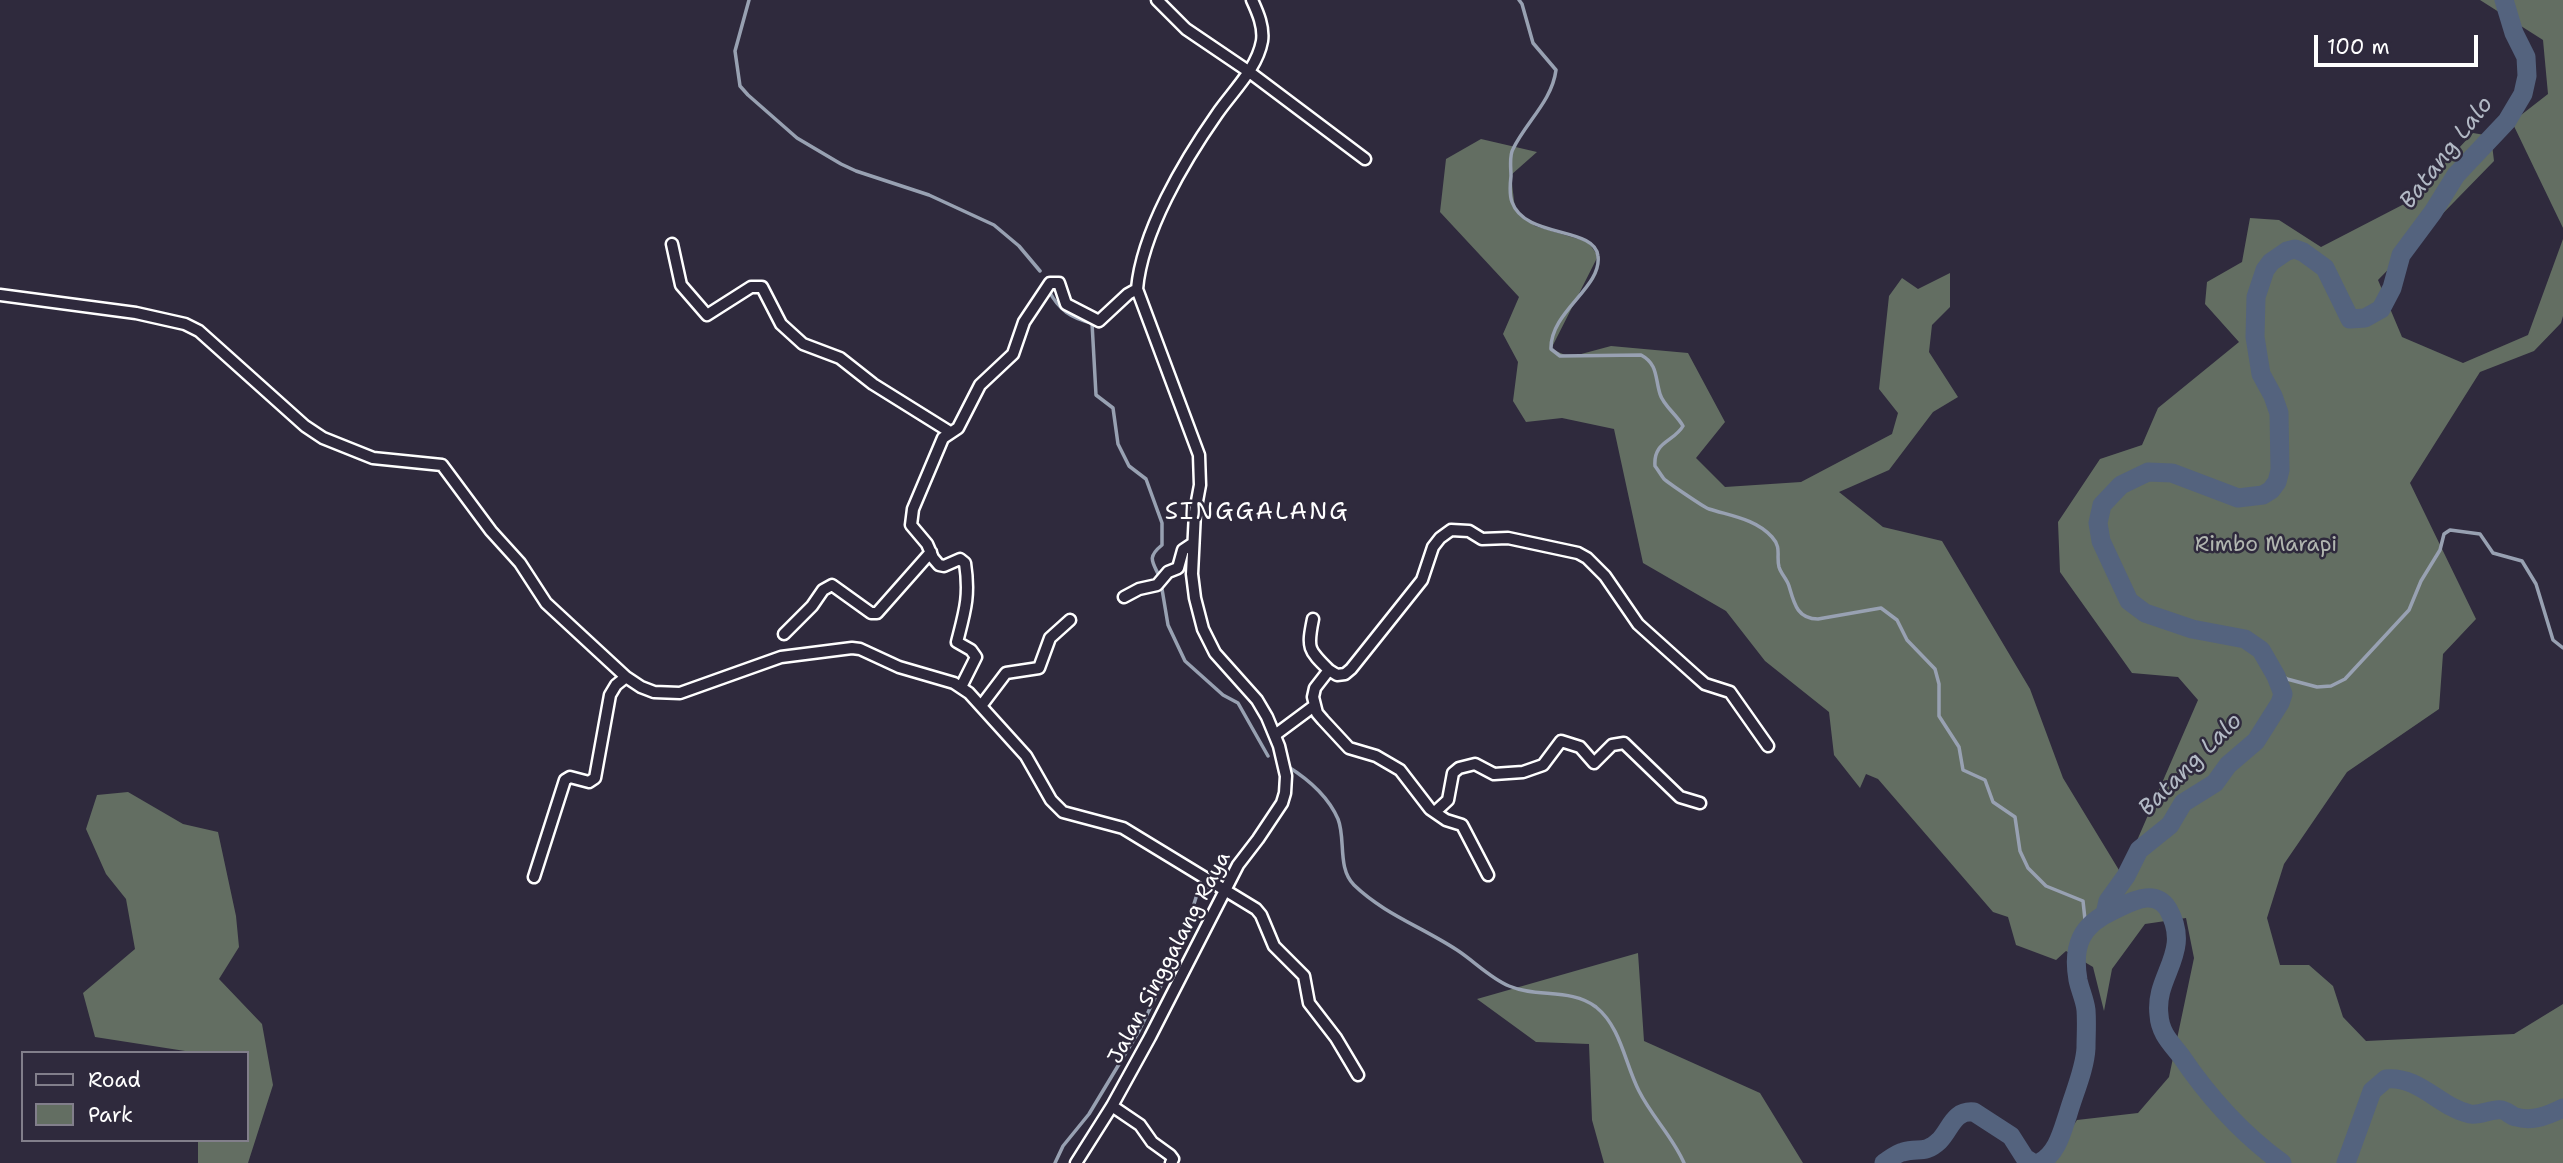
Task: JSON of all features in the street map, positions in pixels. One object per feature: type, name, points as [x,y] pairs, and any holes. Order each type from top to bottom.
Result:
[{"type":"street","points":[[1157,0],[1186,29],[1248,71],[1365,159]]},
{"type":"street","points":[[961,687],[976,657],[971,650],[957,642],[969,589],[965,563],[960,559],[944,566],[939,565],[928,544],[912,527],[911,514],[943,439],[958,428],[980,385],[1013,354],[1024,322],[1050,283],[1059,283],[1066,304],[1099,321],[1128,293],[1137,289],[1139,268],[1147,242],[1174,187],[1215,117],[1248,71],[1263,39],[1261,24],[1252,0]]},
{"type":"street","points":[[672,244],[681,285],[707,315],[751,287],[759,286],[764,290],[781,324],[803,344],[840,358],[873,384],[950,432]]},
{"type":"street","name":"Jalan Singgalang Raya","points":[[1076,1163],[1112,1106],[1150,1037],[1238,865],[1282,803],[1285,793],[1286,776],[1275,735],[1256,699],[1215,653],[1203,629],[1192,574],[1192,544],[1200,485],[1199,455],[1137,289]]},
{"type":"street","points":[[0,295],[136,313],[185,324],[199,331],[305,426],[323,438],[373,457],[442,465],[491,531],[520,563],[546,603],[626,677],[641,687],[654,692],[680,692],[781,657],[852,648],[961,687],[1030,761],[1051,800],[1063,812],[1123,828],[1259,912],[1273,946],[1304,976],[1309,1003],[1336,1038],[1358,1075]]},
{"type":"street","points":[[1313,619],[1309,647],[1311,653],[1337,675],[1345,674],[1422,580],[1428,559],[1440,538],[1451,530],[1469,531],[1482,539],[1508,538],[1578,553],[1605,576],[1638,624],[1705,684],[1730,692],[1768,746]]},
{"type":"street","points":[[1124,597],[1157,584],[1167,573],[1178,568],[1183,550],[1192,544]]},
{"type":"street","points":[[784,634],[812,607],[823,590],[832,585],[871,614],[877,613],[930,552]]},
{"type":"street","points":[[981,706],[1006,673],[1039,667],[1049,638],[1070,620]]},
{"type":"street","points":[[1329,670],[1315,688],[1313,697],[1317,713],[1349,748],[1376,756],[1400,770],[1435,812],[1452,823],[1462,825],[1488,875]]},
{"type":"street","points":[[534,877],[565,780],[570,777],[589,782],[595,778],[610,695],[616,684],[626,677]]},
{"type":"street","points":[[1275,735],[1314,706]]},
{"type":"street","points":[[1435,812],[1448,800],[1453,773],[1459,768],[1475,764],[1494,774],[1523,772],[1543,765],[1563,741],[1580,747],[1588,760],[1594,763],[1612,745],[1624,743],[1680,797],[1700,803]]},
{"type":"street","points":[[1112,1106],[1140,1125],[1152,1142],[1170,1155],[1173,1159],[1171,1163]]},
{"type":"green space","points":[[2480,0],[2563,0],[2563,228],[2512,122],[2548,94],[2543,40]]},
{"type":"green space","name":"Rimbo Marapi","points":[[2473,133],[2491,136],[2494,161],[2378,280],[2402,337],[2463,363],[2528,335],[2563,239],[2563,316],[2561,323],[2534,351],[2480,372],[2410,483],[2476,619],[2443,654],[2439,709],[2347,772],[2284,864],[2267,918],[2280,965],[2309,965],[2333,986],[2343,1017],[2366,1041],[2514,1034],[2563,1004],[2563,1163],[2049,1163],[2077,1120],[2138,1113],[2169,1077],[2194,958],[2186,918],[2145,924],[2112,969],[2104,1011],[2093,967],[2066,951],[2056,960],[2016,945],[2008,917],[1993,912],[1878,779],[1866,774],[1860,788],[1834,755],[1829,712],[1765,661],[1726,611],[1643,563],[1614,429],[1562,418],[1526,422],[1513,401],[1518,362],[1503,334],[1519,297],[1440,212],[1446,159],[1481,139],[1537,152],[1511,175],[1515,209],[1535,226],[1588,242],[1598,256],[1551,349],[1570,357],[1611,346],[1688,353],[1725,422],[1696,458],[1725,487],[1801,482],[1892,434],[1898,413],[1879,389],[1889,296],[1902,278],[1918,289],[1950,273],[1950,307],[1932,325],[1929,352],[1958,397],[1933,412],[1889,470],[1839,492],[1883,527],[1942,541],[2030,689],[2063,778],[2122,875],[2198,700],[2178,677],[2132,673],[2060,572],[2058,522],[2100,459],[2142,445],[2158,408],[2239,342],[2205,304],[2207,282],[2242,262],[2250,218],[2279,220],[2321,247],[2408,202]]},
{"type":"green space","points":[[128,792],[183,824],[218,832],[236,916],[239,947],[219,979],[262,1024],[273,1085],[248,1163],[198,1163],[198,1142],[248,1142],[248,1051],[185,1051],[95,1037],[83,993],[135,949],[126,899],[106,874],[86,829],[97,795]]},
{"type":"green space","points":[[1638,953],[1644,1041],[1760,1093],[1803,1163],[1604,1163],[1592,1120],[1589,1044],[1536,1042],[1477,999]]},
{"type":"waterway","points":[[749,0],[735,51],[740,86],[748,95],[797,138],[841,164],[929,195],[994,225],[1019,246],[1040,271]]},
{"type":"waterway","points":[[1519,0],[1533,43],[1556,70],[1549,92],[1512,152],[1511,199],[1519,214],[1530,222],[1585,240],[1594,247],[1598,256],[1592,279],[1558,323],[1551,349],[1560,356],[1641,355],[1650,363],[1662,398],[1683,426],[1657,451],[1655,466],[1664,479],[1709,509],[1751,522],[1772,537],[1778,548],[1780,570],[1801,613],[1818,619],[1881,608],[1897,620],[1907,640],[1935,669],[1939,684],[1939,716],[1959,747],[1963,770],[1985,780],[1993,802],[2015,817],[2020,851],[2028,868],[2046,886],[2083,901],[2086,929]]},
{"type":"waterway","name":"Batang Lalo","points":[[2105,914],[2108,901],[2126,876],[2139,850],[2170,825],[2183,803],[2215,783],[2228,765],[2256,741],[2283,694],[2261,650],[2245,639],[2192,629],[2145,613],[2129,601],[2101,541],[2098,523],[2102,505],[2121,485],[2148,472],[2172,473],[2238,498],[2263,495],[2271,490],[2277,482],[2280,470],[2279,413],[2261,374],[2255,337],[2256,297],[2265,270],[2271,262],[2295,249],[2325,268],[2350,319],[2365,318],[2381,309],[2392,288],[2401,255],[2456,175],[2507,121],[2523,94],[2527,76],[2526,57],[2514,33],[2504,0]]},
{"type":"waterway","points":[[1049,291],[1066,312],[1092,323],[1096,395],[1113,408],[1118,444],[1129,466],[1146,479],[1162,523],[1162,545],[1152,557],[1160,578]]},
{"type":"waterway","points":[[2273,670],[2287,679],[2317,687],[2331,686],[2345,679],[2409,610],[2421,581],[2440,550],[2444,534],[2450,530],[2480,534],[2493,553],[2522,561],[2536,584],[2553,640],[2563,648]]},
{"type":"waterway","points":[[1161,583],[1168,625],[1185,661],[1223,695],[1238,703],[1268,756]]},
{"type":"waterway","points":[[1287,766],[1317,789],[1334,811],[1340,827],[1345,870],[1354,885],[1366,895],[1457,950],[1502,983],[1520,990],[1576,997],[1596,1007],[1617,1035],[1639,1091],[1684,1163]]},
{"type":"waterway","points":[[1055,1163],[1063,1146],[1089,1114],[1139,1031],[1182,942],[1199,888]]},
{"type":"waterway","points":[[2039,1163],[2050,1154],[2058,1142],[2085,1056],[2086,1010],[2076,968],[2081,938],[2101,917],[2133,901],[2150,898],[2164,904],[2175,925],[2175,951],[2159,1001],[2159,1015],[2164,1032],[2203,1087],[2227,1114],[2253,1140],[2282,1163]]},
{"type":"waterway","points":[[2346,1163],[2372,1091],[2386,1079],[2409,1082],[2470,1114],[2498,1110],[2529,1119],[2563,1108]]},
{"type":"waterway","points":[[1884,1163],[1901,1153],[1929,1148],[1939,1141],[1957,1117],[1967,1112],[1974,1112],[2011,1136],[2025,1158],[2033,1163]]},
{"type":"district","name":"SINGGALANG","points":[[1257,513]]}]
